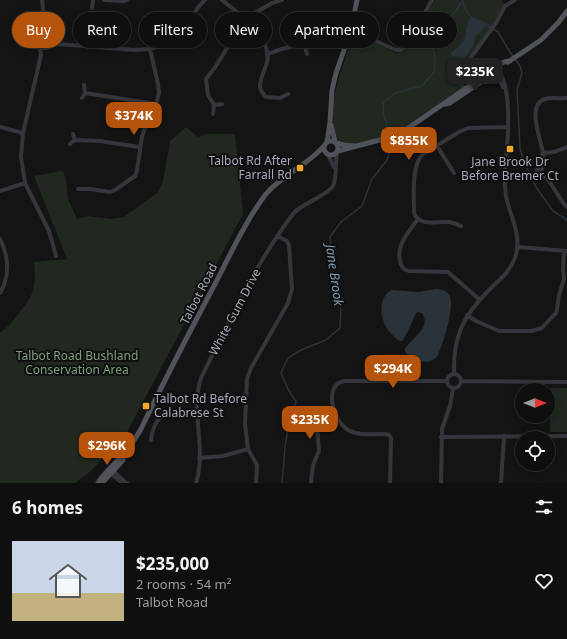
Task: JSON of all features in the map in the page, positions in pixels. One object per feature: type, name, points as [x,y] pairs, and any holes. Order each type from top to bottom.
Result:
[{"type":"main road","points":[[355,12],[357,0]]},
{"type":"main road","points":[[345,48],[332,90],[330,122],[325,144],[327,154],[333,155],[337,152],[389,137],[409,128],[443,105],[450,103],[496,70],[504,62],[510,61],[541,40],[550,32],[567,11]]},
{"type":"main road","points":[[330,122],[339,147],[337,152]]},
{"type":"main road","points":[[325,144],[331,140],[344,145],[358,146]]},
{"type":"main road","name":"Talbot Road","points":[[102,483],[120,457],[124,455],[140,430],[231,253],[259,204],[283,177],[312,158],[325,144]]},
{"type":"main road","name":"Talbot Road","points":[[312,158],[327,154]]},
{"type":"main road","name":"Talbot Road","points":[[98,483],[99,480],[111,471]]},
{"type":"street","points":[[42,0],[43,12]]},
{"type":"street","points":[[92,8],[95,0]]},
{"type":"street","points":[[104,0],[127,0]]},
{"type":"street","points":[[200,5],[202,0]]},
{"type":"street","points":[[65,45],[134,50],[150,49],[165,44],[175,37],[205,0]]},
{"type":"street","points":[[222,0],[237,12]]},
{"type":"street","points":[[255,12],[272,2],[282,0]]},
{"type":"street","points":[[379,42],[396,50],[401,50],[406,47],[432,0]]},
{"type":"street","points":[[465,91],[459,78],[460,71],[494,26],[505,6],[515,0]]},
{"type":"street","points":[[40,48],[41,55],[23,133],[21,157],[25,184],[49,231],[56,256]]},
{"type":"street","points":[[213,114],[214,105],[208,95],[206,79],[227,48]]},
{"type":"street","points":[[266,48],[268,54],[260,83],[261,90],[266,97],[280,98],[288,94]]},
{"type":"street","points":[[268,54],[289,48]]},
{"type":"street","points":[[305,48],[307,54]]},
{"type":"street","points":[[41,55],[46,49]]},
{"type":"street","points":[[78,189],[110,192],[135,176],[139,147],[144,130],[150,121],[159,93],[150,49]]},
{"type":"street","points":[[454,374],[458,337],[463,322],[480,300],[506,273],[514,261],[518,247],[517,231],[507,200],[504,177],[508,127],[506,90],[504,89],[496,70]]},
{"type":"street","points":[[82,98],[85,93],[84,85]]},
{"type":"street","points":[[85,93],[156,104]]},
{"type":"street","points":[[280,98],[284,103]]},
{"type":"street","points":[[504,177],[527,177],[535,175],[539,171],[544,162],[535,118],[538,107],[541,102],[546,99],[567,98]]},
{"type":"street","points":[[214,105],[222,104]]},
{"type":"street","points":[[461,226],[447,222],[425,222],[418,219],[414,213],[414,183],[417,163],[424,154],[468,128],[508,127]]},
{"type":"street","points":[[0,128],[23,133]]},
{"type":"street","points":[[73,134],[75,140]]},
{"type":"street","points":[[70,144],[75,140],[139,147]]},
{"type":"street","points":[[437,146],[454,173]]},
{"type":"street","points":[[543,153],[554,152],[567,147]]},
{"type":"street","name":"White Gum Drive","points":[[196,483],[199,472],[197,392],[201,378],[245,289],[277,236],[295,210],[313,201],[332,187],[335,179],[337,152]]},
{"type":"street","points":[[327,154],[335,169]]},
{"type":"street","points":[[539,171],[547,178],[567,207]]},
{"type":"street","points":[[0,191],[25,184]]},
{"type":"street","points":[[418,219],[402,244],[400,263],[402,267],[409,271],[448,272],[480,300]]},
{"type":"street","points":[[256,483],[257,465],[248,449],[245,424],[247,379],[251,368],[288,303],[292,293],[289,246],[287,241],[277,236]]},
{"type":"street","points":[[0,239],[5,248],[7,267],[4,285],[0,293]]},
{"type":"street","points":[[467,315],[476,321],[499,331],[531,331],[542,328],[556,313],[559,295],[564,279],[563,270],[565,251],[518,247]]},
{"type":"street","points":[[446,381],[450,375],[454,374]]},
{"type":"street","points":[[454,374],[460,377],[461,381]]},
{"type":"street","points":[[390,483],[391,438],[389,435],[385,434],[354,432],[344,427],[339,422],[335,414],[333,392],[336,384],[344,381],[446,381]]},
{"type":"street","points":[[446,381],[447,386],[453,389]]},
{"type":"street","points":[[461,381],[567,382]]},
{"type":"street","points":[[453,389],[459,386],[461,381]]},
{"type":"street","points":[[441,483],[441,437],[443,425],[452,400],[453,389]]},
{"type":"street","points":[[151,440],[153,428],[162,415],[197,414]]},
{"type":"street","points":[[311,483],[313,465],[320,451],[317,426],[320,421],[335,414]]},
{"type":"street","points":[[501,483],[504,436]]},
{"type":"street","points":[[441,437],[567,436]]},
{"type":"street","points":[[199,458],[223,456],[248,449]]},
{"type":"street","points":[[111,471],[126,483]]},
{"type":"green space","points":[[435,0],[502,0],[505,6],[459,74],[464,89],[409,127],[358,146],[339,141],[333,125],[333,103],[339,77],[349,48],[379,48],[379,45],[396,53],[403,52],[408,48],[457,48],[457,12],[428,12]]},
{"type":"green space","name":"Talbot Road Bushland Conservation Area","points":[[186,127],[198,137],[206,134],[235,134],[243,214],[127,432],[91,471],[75,483],[0,483],[0,333],[15,319],[31,295],[35,277],[34,262],[67,259],[34,176],[63,171],[66,180],[68,199],[77,219],[88,216],[111,219],[124,217],[157,193],[163,181],[170,141]]},
{"type":"green space","points":[[555,388],[567,388],[567,432],[550,431],[550,423],[555,423]]},
{"type":"shaded area","points":[[471,17],[487,23],[487,25],[475,37],[473,46],[464,60],[451,55],[451,53],[463,41]]},
{"type":"shaded area","points":[[441,289],[448,293],[451,305],[450,313],[443,342],[438,355],[435,359],[426,362],[412,358],[405,352],[408,345],[423,328],[424,318],[422,313],[416,313],[407,333],[402,341],[400,341],[396,339],[385,325],[381,308],[387,293],[392,290],[419,292]]},
{"type":"waterway","name":"Jane Brook","points":[[282,483],[288,429],[296,402],[281,373],[288,358],[301,350],[326,340],[340,328],[341,305],[333,272],[330,237],[341,222],[362,206],[372,179],[387,160],[391,147],[389,131],[384,116],[383,103],[395,93],[422,86],[434,72],[435,59],[432,43],[437,27],[450,19],[463,0]]},
{"type":"waterway","points":[[463,1],[464,7],[471,17]]},
{"type":"waterway","points":[[487,25],[498,32],[520,66],[522,73],[517,90],[520,149],[526,166],[536,187],[553,211],[567,220]]},
{"type":"place","name":"Jane Brook Dr Before Bremer Ct","points":[[510,149]]},
{"type":"place","name":"Talbot Rd After Farrall Rd","points":[[300,168]]},
{"type":"place","name":"Talbot Rd Before Calabrese St","points":[[146,406]]}]
